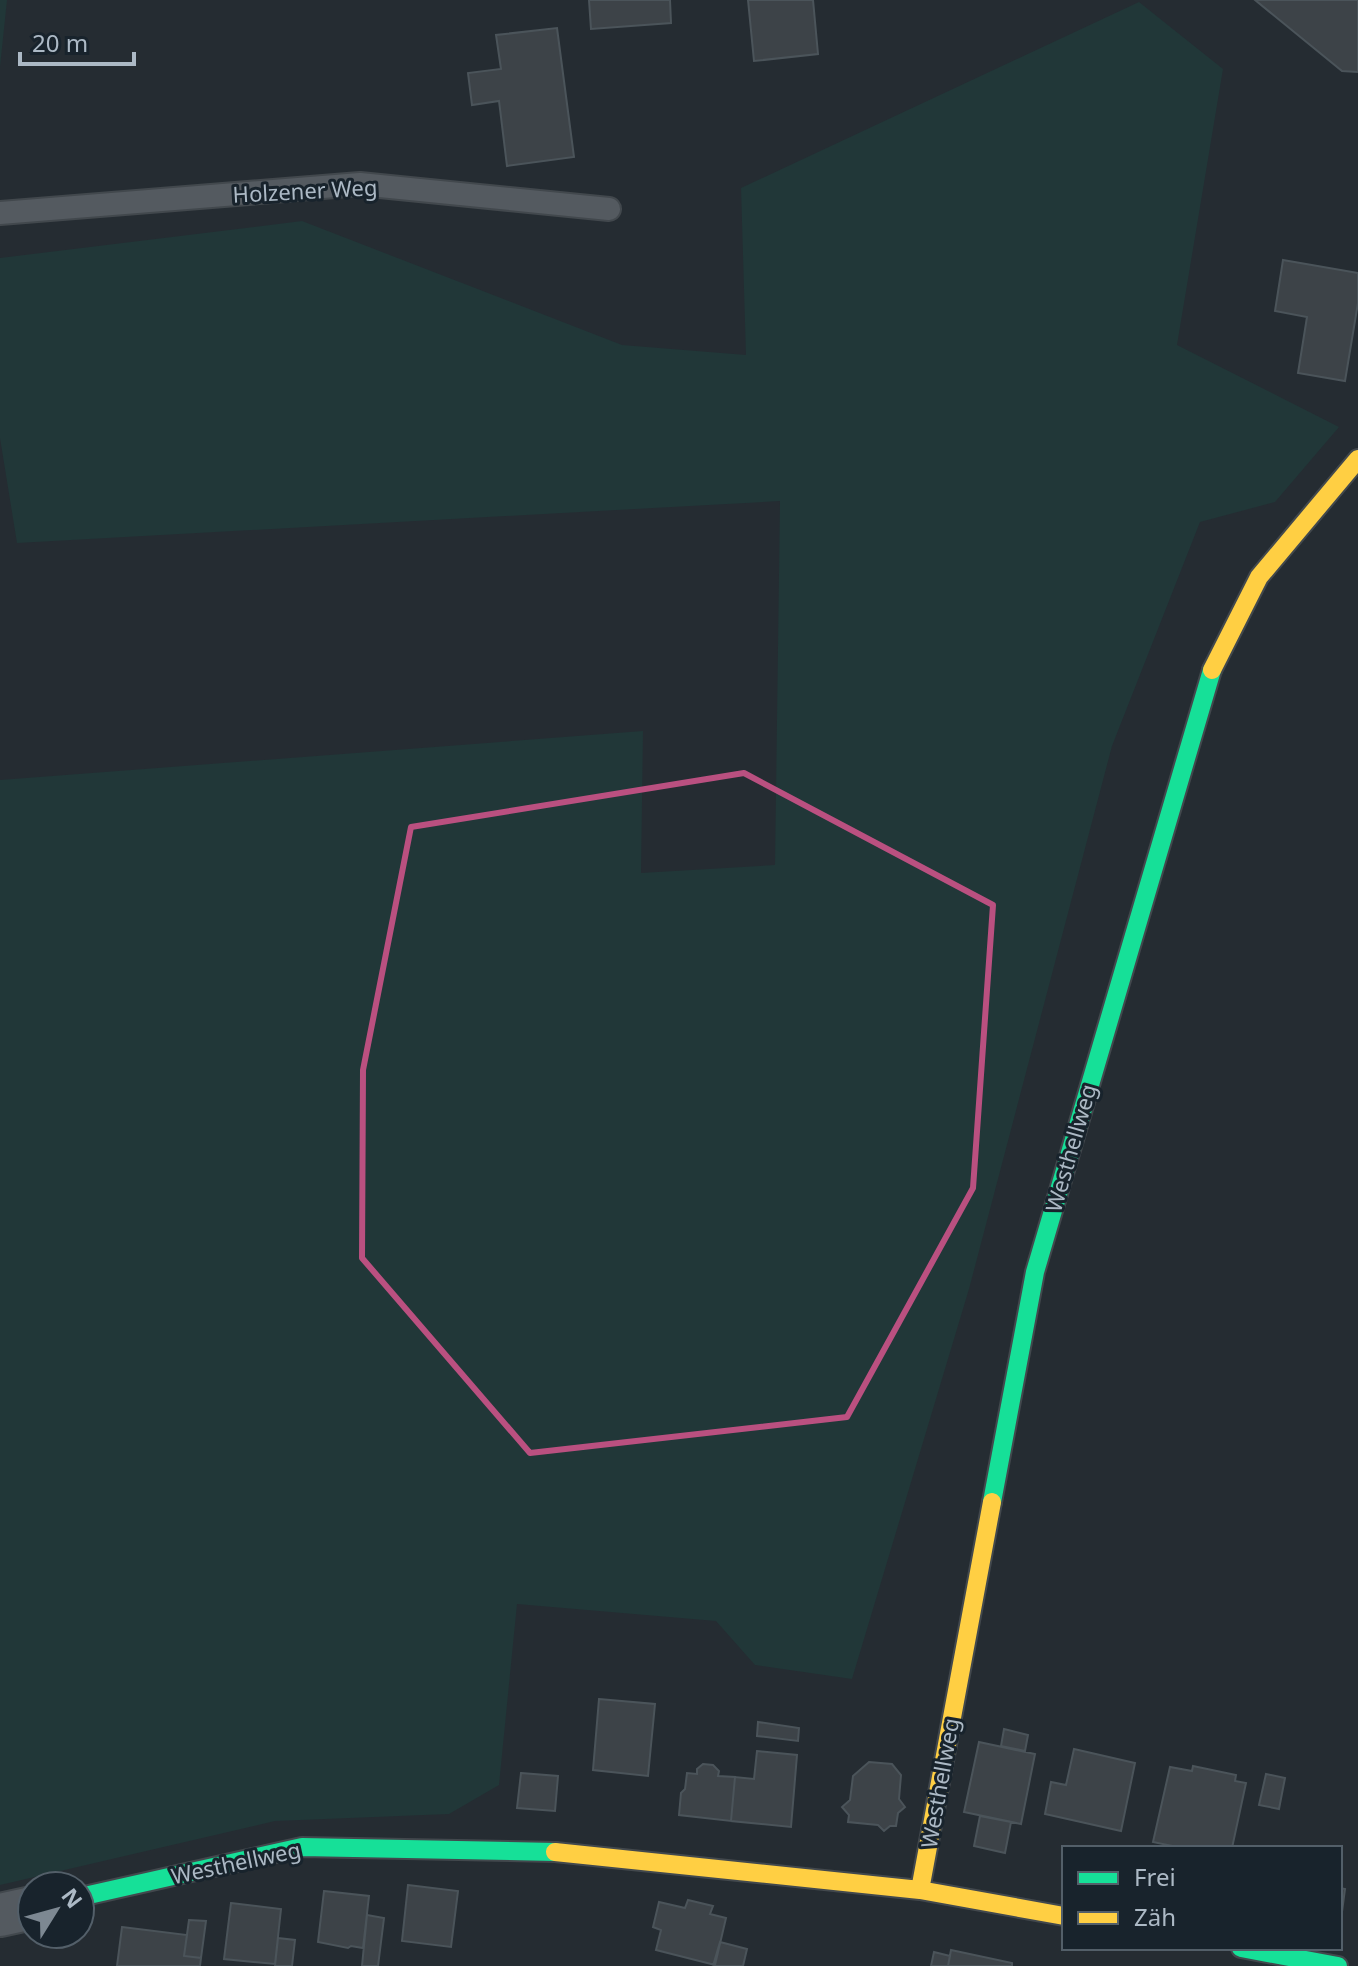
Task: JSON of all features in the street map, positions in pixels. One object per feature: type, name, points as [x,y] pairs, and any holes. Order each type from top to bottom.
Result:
[{"type":"street","name":"Westhellweg","points":[[920,1890],[1035,1272],[1210,674],[1259,577],[1358,459]]},
{"type":"street","name":"Westhellweg","points":[[96,1893],[302,1847],[544,1851],[920,1890],[1062,1916]]},
{"type":"street","points":[[1250,1950],[1316,1964]]},
{"type":"lane","name":"Holzener Weg","points":[[0,213],[360,184],[609,209]]},
{"type":"highlighted area","points":[[744,773],[993,905],[973,1188],[847,1417],[530,1453],[362,1258],[363,1070],[411,827]]},
{"type":"green space","points":[[0,0],[7,0],[0,67]]},
{"type":"green space","points":[[1139,2],[1223,69],[1177,345],[1339,427],[1275,502],[1200,522],[1112,746],[969,1289],[852,1679],[755,1665],[716,1621],[517,1604],[499,1785],[449,1814],[275,1821],[64,1870],[16,1870],[16,1881],[0,1885],[0,780],[643,731],[641,873],[775,865],[780,501],[17,543],[0,438],[0,258],[302,221],[622,345],[746,355],[741,188]]},
{"type":"building","points":[[589,0],[670,0],[671,23],[591,29]]},
{"type":"building","points":[[748,0],[813,0],[818,54],[754,61]]},
{"type":"building","points":[[1255,0],[1358,0],[1358,72],[1342,71]]},
{"type":"building","points":[[557,28],[574,157],[507,166],[499,101],[472,105],[468,73],[501,69],[496,35]]},
{"type":"building","points":[[1283,260],[1358,273],[1358,303],[1345,381],[1298,373],[1307,317],[1275,311]]},
{"type":"building","points":[[599,1699],[655,1704],[648,1776],[593,1770]]},
{"type":"building","points":[[758,1722],[799,1728],[798,1741],[757,1736]]},
{"type":"building","points":[[1004,1729],[1028,1735],[1025,1751],[1001,1746]]},
{"type":"building","points":[[979,1742],[1035,1754],[1021,1824],[964,1812]]},
{"type":"building","points":[[1074,1749],[1135,1763],[1121,1831],[1045,1814],[1051,1782],[1066,1785]]},
{"type":"building","points":[[757,1751],[797,1755],[791,1827],[731,1821],[735,1777],[754,1779]]},
{"type":"building","points":[[869,1762],[892,1764],[901,1775],[899,1799],[905,1807],[898,1813],[896,1826],[884,1831],[878,1825],[848,1822],[849,1815],[842,1807],[850,1800],[853,1776]]},
{"type":"building","points":[[703,1764],[713,1765],[719,1771],[718,1776],[735,1777],[731,1821],[679,1815],[687,1773],[697,1774],[697,1769]]},
{"type":"building","points":[[1193,1766],[1236,1775],[1235,1781],[1246,1783],[1232,1846],[1172,1846],[1153,1842],[1170,1767],[1192,1771]]},
{"type":"building","points":[[521,1773],[558,1776],[555,1811],[517,1808]]},
{"type":"building","points":[[1266,1774],[1285,1778],[1279,1809],[1259,1805]]},
{"type":"building","points":[[980,1816],[1011,1822],[1005,1853],[974,1846]]},
{"type":"building","points":[[408,1885],[458,1891],[451,1947],[402,1941]]},
{"type":"building","points":[[324,1891],[369,1896],[363,1948],[318,1942]]},
{"type":"building","points":[[688,1900],[713,1906],[710,1914],[726,1918],[715,1965],[656,1950],[661,1930],[653,1927],[659,1902],[685,1908]]},
{"type":"building","points":[[231,1903],[281,1909],[275,1964],[224,1959]]},
{"type":"building","points":[[367,1915],[384,1918],[378,1966],[362,1966]]},
{"type":"building","points":[[189,1920],[206,1921],[201,1958],[184,1956]]},
{"type":"building","points":[[122,1927],[187,1935],[184,1956],[201,1958],[200,1966],[117,1966]]},
{"type":"building","points":[[278,1938],[295,1940],[292,1966],[275,1966]]},
{"type":"building","points":[[720,1942],[747,1949],[743,1966],[713,1966]]},
{"type":"building","points":[[951,1950],[1012,1963],[1012,1966],[948,1966]]},
{"type":"building","points":[[934,1952],[950,1956],[948,1966],[931,1966]]},
{"type":"traffic: fast","points":[[992,1502],[1035,1272],[1212,670]]},
{"type":"traffic: fast","points":[[96,1893],[302,1847],[555,1852]]},
{"type":"traffic: fast","points":[[1252,1950],[1338,1966]]},
{"type":"traffic: slow","points":[[1212,670],[1259,577],[1358,459]]},
{"type":"traffic: slow","points":[[920,1890],[992,1502]]},
{"type":"traffic: slow","points":[[555,1852],[920,1890],[1062,1916]]}]
